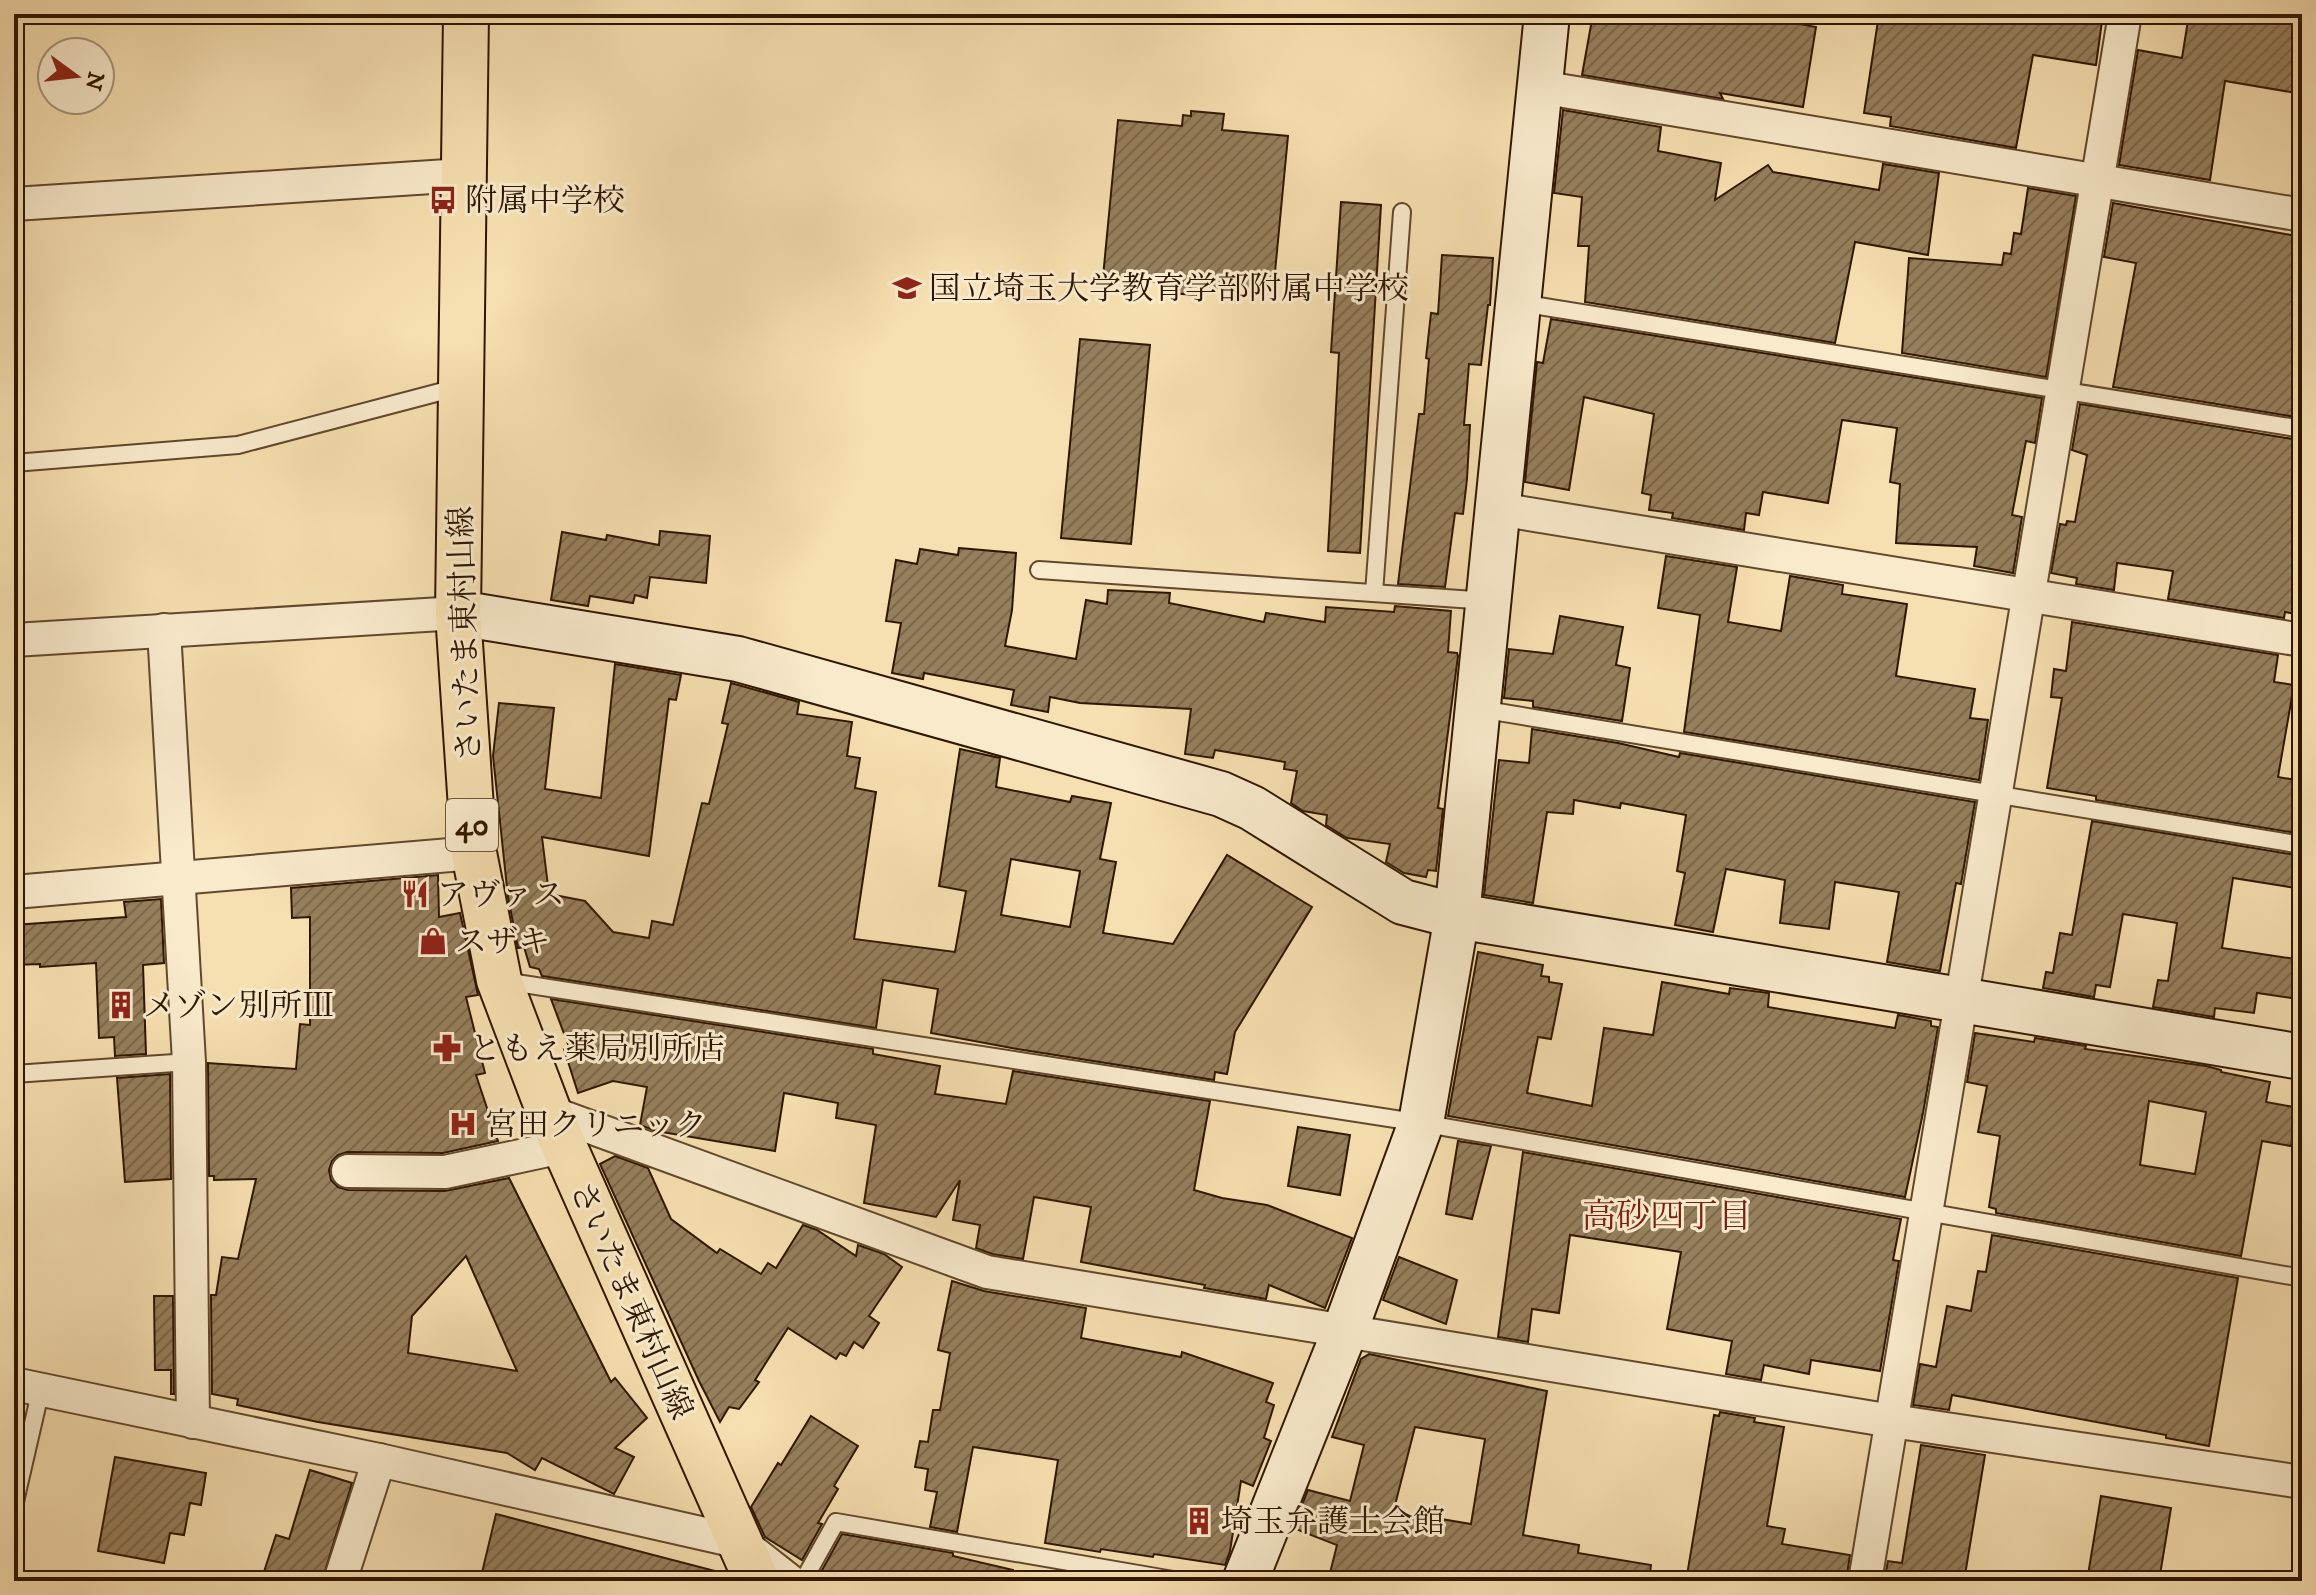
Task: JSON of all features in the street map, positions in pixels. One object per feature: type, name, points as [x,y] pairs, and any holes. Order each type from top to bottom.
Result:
[{"type":"main road","name":"さいたま東村山線","points":[[466,14],[458,613],[474,853],[499,980],[556,1130],[749,1562]]},
{"type":"street","points":[[1245,1581],[1344,1333],[1421,1123],[1457,916],[1547,14]]},
{"type":"street","points":[[1865,1581],[2125,14]]},
{"type":"street","points":[[1540,87],[2302,215]]},
{"type":"street","points":[[14,204],[463,175]]},
{"type":"street","points":[[1498,509],[2302,640]]},
{"type":"street","points":[[14,640],[458,613],[738,659],[1221,794],[1252,808],[1403,902],[1457,916],[2302,1057]]},
{"type":"street","points":[[164,630],[189,1062],[193,1422]]},
{"type":"street","points":[[14,892],[474,853]]},
{"type":"street","points":[[348,1171],[445,1172],[556,1130],[987,1272],[1892,1421],[2302,1482]]},
{"type":"street","points":[[27,1387],[379,1460],[749,1562],[790,1581]]},
{"type":"street","points":[[340,1581],[379,1460]]},
{"type":"lane","points":[[1374,593],[1402,212]]},
{"type":"lane","points":[[1518,303],[2302,429]]},
{"type":"lane","points":[[14,463],[238,445],[460,387]]},
{"type":"lane","points":[[1039,570],[1489,601]]},
{"type":"lane","points":[[1478,708],[2302,845]]},
{"type":"lane","points":[[499,980],[1421,1123],[2302,1278]]},
{"type":"lane","points":[[14,1074],[189,1062]]},
{"type":"lane","points":[[14,1506],[27,1387]]},
{"type":"lane","points":[[803,1581],[836,1522],[1179,1581]]},
{"type":"building","points":[[1593,14],[1745,14],[1816,27],[1803,107],[1720,93],[1723,99],[1582,75]]},
{"type":"building","points":[[1879,14],[2103,14],[2096,65],[2033,55],[2016,148],[1890,126],[1891,117],[1864,113]]},
{"type":"building","points":[[2189,14],[2283,14],[2302,17],[2302,94],[2225,81],[2210,180],[2119,165],[2138,50],[2182,58]]},
{"type":"building","points":[[1563,110],[1661,127],[1658,151],[1721,163],[1715,200],[1768,165],[1773,172],[1879,190],[1883,164],[1939,173],[1928,255],[1855,242],[1835,343],[1585,302],[1589,246],[1578,246],[1582,197],[1554,193]]},
{"type":"building","points":[[1191,111],[1224,114],[1222,130],[1288,136],[1273,293],[1199,286],[1198,295],[1166,293],[1167,283],[1103,277],[1118,120],[1182,126],[1183,115],[1191,116]]},
{"type":"building","points":[[2028,188],[2076,196],[2046,377],[1902,353],[1909,258],[2002,265],[2004,253],[2011,254],[2014,233],[2021,234]]},
{"type":"building","points":[[1341,202],[1381,205],[1360,553],[1328,551],[1339,353],[1331,352]]},
{"type":"building","points":[[2113,203],[2302,237],[2302,418],[2113,387],[2136,263],[2104,257]]},
{"type":"building","points":[[1442,255],[1493,258],[1481,365],[1469,364],[1464,425],[1470,425],[1467,479],[1463,514],[1455,513],[1445,587],[1398,584],[1419,414],[1424,414],[1431,313],[1438,314]]},
{"type":"building","points":[[1551,319],[2042,398],[2035,443],[2026,441],[2012,515],[2022,517],[2013,573],[1974,566],[1977,547],[1896,543],[1900,484],[1890,482],[1897,428],[1842,420],[1828,503],[1763,492],[1759,515],[1746,513],[1744,530],[1672,518],[1673,513],[1649,510],[1651,495],[1642,493],[1654,414],[1584,397],[1569,490],[1525,482],[1537,362],[1543,363]]},
{"type":"building","points":[[1080,339],[1150,345],[1131,544],[1061,538]]},
{"type":"building","points":[[2080,404],[2299,440],[2296,463],[2302,464],[2302,615],[2285,612],[2284,618],[2168,599],[2173,571],[2117,563],[2114,590],[2076,584],[2077,578],[2051,573],[2060,524],[2075,522],[2087,455],[2072,450]]},
{"type":"building","points":[[660,531],[710,536],[706,583],[650,577],[647,598],[635,595],[633,603],[590,596],[588,606],[551,600],[562,532],[606,540],[607,535],[659,545]]},
{"type":"building","points":[[959,548],[1016,553],[1012,610],[1005,646],[1076,659],[1086,600],[1107,604],[1108,590],[1170,593],[1169,603],[1264,622],[1266,613],[1325,622],[1326,607],[1394,612],[1395,606],[1451,611],[1448,652],[1457,653],[1458,656],[1438,808],[1443,809],[1436,871],[1428,870],[1426,877],[1404,873],[1386,862],[1390,844],[1347,838],[1326,825],[1327,815],[1303,811],[1291,803],[1297,771],[1284,769],[1285,762],[1215,750],[1213,758],[1185,754],[1191,709],[1080,703],[1050,697],[1048,712],[1011,705],[1014,690],[924,673],[923,679],[892,673],[901,623],[886,621],[896,560],[917,564],[920,549],[958,555]]},
{"type":"building","points":[[1666,556],[1737,567],[1728,622],[1781,631],[1790,576],[1843,585],[1842,594],[1907,604],[1896,676],[1975,689],[1970,718],[1988,720],[1979,780],[1684,732],[1700,615],[1658,608]]},
{"type":"building","points":[[1560,616],[1623,627],[1616,665],[1630,668],[1622,721],[1533,707],[1533,701],[1504,698],[1509,649],[1553,654]]},
{"type":"building","points":[[2072,622],[2278,655],[2274,682],[2294,685],[2278,777],[2302,781],[2302,834],[2096,800],[2096,796],[2047,788],[2062,698],[2051,697],[2054,669],[2066,671]]},
{"type":"building","points":[[615,664],[681,675],[676,700],[669,699],[649,856],[542,837],[549,894],[585,901],[613,932],[649,938],[652,921],[673,925],[702,803],[709,804],[728,724],[722,723],[731,683],[799,702],[797,714],[852,722],[847,756],[860,758],[855,788],[876,792],[854,939],[955,952],[966,891],[939,886],[960,749],[1000,758],[996,787],[1070,802],[1072,796],[1111,803],[1100,859],[1116,862],[1103,933],[1173,944],[1227,855],[1312,907],[1235,1032],[1227,1074],[1215,1072],[1214,1080],[931,1033],[938,989],[883,980],[876,1028],[542,976],[539,969],[530,967],[524,947],[518,948],[508,897],[493,756],[499,703],[554,708],[545,789],[601,798]],"holes":[[[1011,859],[1080,871],[1070,927],[1001,915]]]},
{"type":"building","points":[[1532,729],[1679,757],[1680,753],[1975,802],[1961,884],[1956,883],[1940,971],[1887,962],[1899,892],[1835,882],[1829,929],[1780,923],[1785,880],[1726,869],[1713,932],[1675,925],[1685,873],[1677,871],[1686,815],[1621,803],[1620,808],[1574,800],[1573,814],[1547,812],[1533,903],[1484,895],[1499,760],[1529,763]]},
{"type":"building","points":[[2092,821],[2302,856],[2302,889],[2233,878],[2222,948],[2302,960],[2302,993],[2293,992],[2292,998],[2257,993],[2254,1013],[2215,1008],[2214,1017],[2153,1007],[2158,980],[2168,981],[2177,923],[2123,914],[2110,987],[2096,985],[2094,997],[2043,988],[2046,972],[2053,973],[2060,933],[2072,935]]},
{"type":"building","points":[[438,875],[439,917],[460,913],[478,995],[466,997],[485,1073],[476,1075],[498,1141],[443,1153],[347,1152],[332,1161],[329,1170],[331,1180],[338,1187],[348,1190],[445,1191],[509,1178],[611,1382],[615,1378],[647,1418],[615,1448],[634,1457],[614,1494],[542,1458],[535,1470],[507,1453],[318,1422],[237,1405],[238,1399],[212,1394],[211,1295],[216,1295],[222,1257],[238,1259],[256,1179],[214,1180],[214,1176],[209,1176],[208,1063],[296,1069],[300,1024],[310,1025],[310,917],[292,918],[291,888]],"holes":[[[466,1256],[517,1371],[408,1353],[412,1316]]]},
{"type":"building","points":[[161,899],[164,963],[143,965],[146,1054],[115,1056],[114,1037],[99,1038],[96,963],[40,967],[40,964],[14,965],[14,925],[126,917],[124,902]]},
{"type":"building","points":[[1478,952],[1543,965],[1541,976],[1549,977],[1549,982],[1562,984],[1551,1039],[1538,1037],[1527,1093],[1592,1106],[1604,1028],[1653,1035],[1662,982],[1729,994],[1730,988],[1769,993],[1768,1007],[1895,1028],[1898,1015],[1931,1021],[1931,1026],[1938,1027],[1905,1197],[1448,1116]]},
{"type":"building","points":[[551,999],[873,1049],[873,1054],[940,1066],[935,1094],[1006,1104],[1013,1071],[1210,1101],[1194,1190],[1267,1205],[1352,1238],[1325,1308],[1269,1285],[1266,1299],[1081,1262],[1091,1207],[1034,1197],[1023,1259],[992,1254],[976,1248],[980,1225],[953,1220],[960,1180],[936,1217],[864,1203],[876,1125],[836,1118],[838,1103],[784,1093],[775,1151],[656,1131],[640,1125],[647,1087],[613,1081],[578,1093],[564,1049],[569,1047]]},
{"type":"building","points":[[1975,1033],[2034,1042],[2035,1038],[2086,1046],[2085,1049],[2206,1066],[2270,1082],[2266,1102],[2299,1108],[2291,1146],[2262,1141],[2241,1256],[1996,1213],[1996,1209],[1989,1207],[2000,1136],[1978,1132],[1987,1086],[1967,1082]],"holes":[[[2149,1101],[2206,1112],[2195,1174],[2140,1165]]]},
{"type":"building","points":[[170,1074],[171,1179],[125,1182],[117,1078]]},
{"type":"building","points":[[1298,1127],[1350,1135],[1340,1195],[1288,1186]]},
{"type":"building","points":[[1458,1141],[1491,1146],[1472,1219],[1446,1214]]},
{"type":"building","points":[[1523,1152],[1901,1219],[1893,1260],[1899,1261],[1880,1371],[1811,1360],[1809,1374],[1764,1365],[1761,1380],[1726,1374],[1732,1341],[1667,1329],[1681,1252],[1570,1235],[1559,1313],[1532,1309],[1528,1342],[1498,1337]]},
{"type":"building","points":[[615,1156],[648,1168],[671,1219],[717,1253],[720,1249],[761,1274],[768,1263],[776,1268],[803,1225],[817,1230],[856,1256],[858,1245],[884,1254],[902,1267],[869,1316],[879,1323],[863,1348],[854,1342],[846,1356],[840,1353],[836,1359],[788,1328],[755,1380],[759,1382],[739,1409],[729,1407],[720,1422],[600,1164]]},
{"type":"building","points":[[1992,1235],[2238,1278],[2209,1446],[2166,1438],[2166,1435],[1952,1395],[1949,1410],[1913,1405],[1920,1364],[1936,1367],[1947,1306],[1971,1311],[1978,1271],[1986,1272]]},
{"type":"building","points":[[1399,1257],[1457,1280],[1446,1324],[1383,1300]]},
{"type":"building","points":[[952,1281],[984,1291],[1086,1308],[1081,1338],[1181,1357],[1182,1352],[1273,1383],[1266,1402],[1274,1405],[1264,1438],[1271,1441],[1253,1486],[1241,1481],[1225,1565],[1045,1543],[1058,1460],[973,1447],[957,1532],[930,1527],[937,1492],[925,1490],[928,1469],[915,1467],[920,1441],[928,1442],[933,1410],[940,1410],[950,1353],[938,1350]]},
{"type":"building","points":[[154,1296],[173,1296],[174,1394],[171,1394],[171,1370],[155,1370]]},
{"type":"building","points":[[1369,1354],[1547,1391],[1523,1535],[1579,1545],[1578,1553],[1651,1565],[1649,1581],[1429,1581],[1383,1573],[1382,1581],[1328,1581],[1337,1545],[1293,1528],[1308,1490],[1350,1501],[1364,1445],[1332,1437],[1361,1359]],"holes":[[[1415,1427],[1485,1439],[1471,1524],[1394,1509]]]},
{"type":"building","points":[[1720,1412],[1784,1427],[1767,1526],[1785,1529],[1782,1544],[1850,1555],[1846,1581],[1686,1581],[1714,1415],[1719,1416]]},
{"type":"building","points":[[811,1416],[858,1446],[834,1486],[838,1489],[818,1523],[822,1524],[802,1560],[765,1537],[751,1507]]},
{"type":"building","points":[[1921,1445],[1985,1455],[1964,1581],[1884,1581],[1888,1561],[1902,1563]]},
{"type":"building","points":[[115,1457],[206,1473],[201,1505],[190,1503],[184,1535],[170,1533],[164,1563],[98,1551]]},
{"type":"building","points":[[310,1470],[352,1483],[322,1581],[261,1581],[276,1535],[289,1539]]},
{"type":"building","points":[[2101,1496],[2171,1508],[2159,1581],[2087,1581]]},
{"type":"building","points":[[496,1514],[715,1571],[714,1581],[480,1581]]},
{"type":"building","points":[[842,1534],[953,1553],[953,1556],[1013,1570],[1012,1581],[835,1581],[821,1572]]},
{"type":"place","name":"附属中学校","points":[[443,200]]},
{"type":"place","name":"国立埼玉大学教育学部附属中学校","points":[[907,288]]},
{"type":"place","name":"アヴァス","points":[[415,894]]},
{"type":"place","name":"スザキ","points":[[433,941]]},
{"type":"place","name":"メゾン別所Ⅲ","points":[[121,1005]]},
{"type":"place","name":"ともえ薬局別所店","points":[[447,1048]]},
{"type":"place","name":"宮田クリニック","points":[[463,1124]]},
{"type":"place","name":"埼玉弁護士会館","points":[[1199,1521]]},
{"type":"district","name":"高砂四丁目","points":[[1667,1215]]}]
